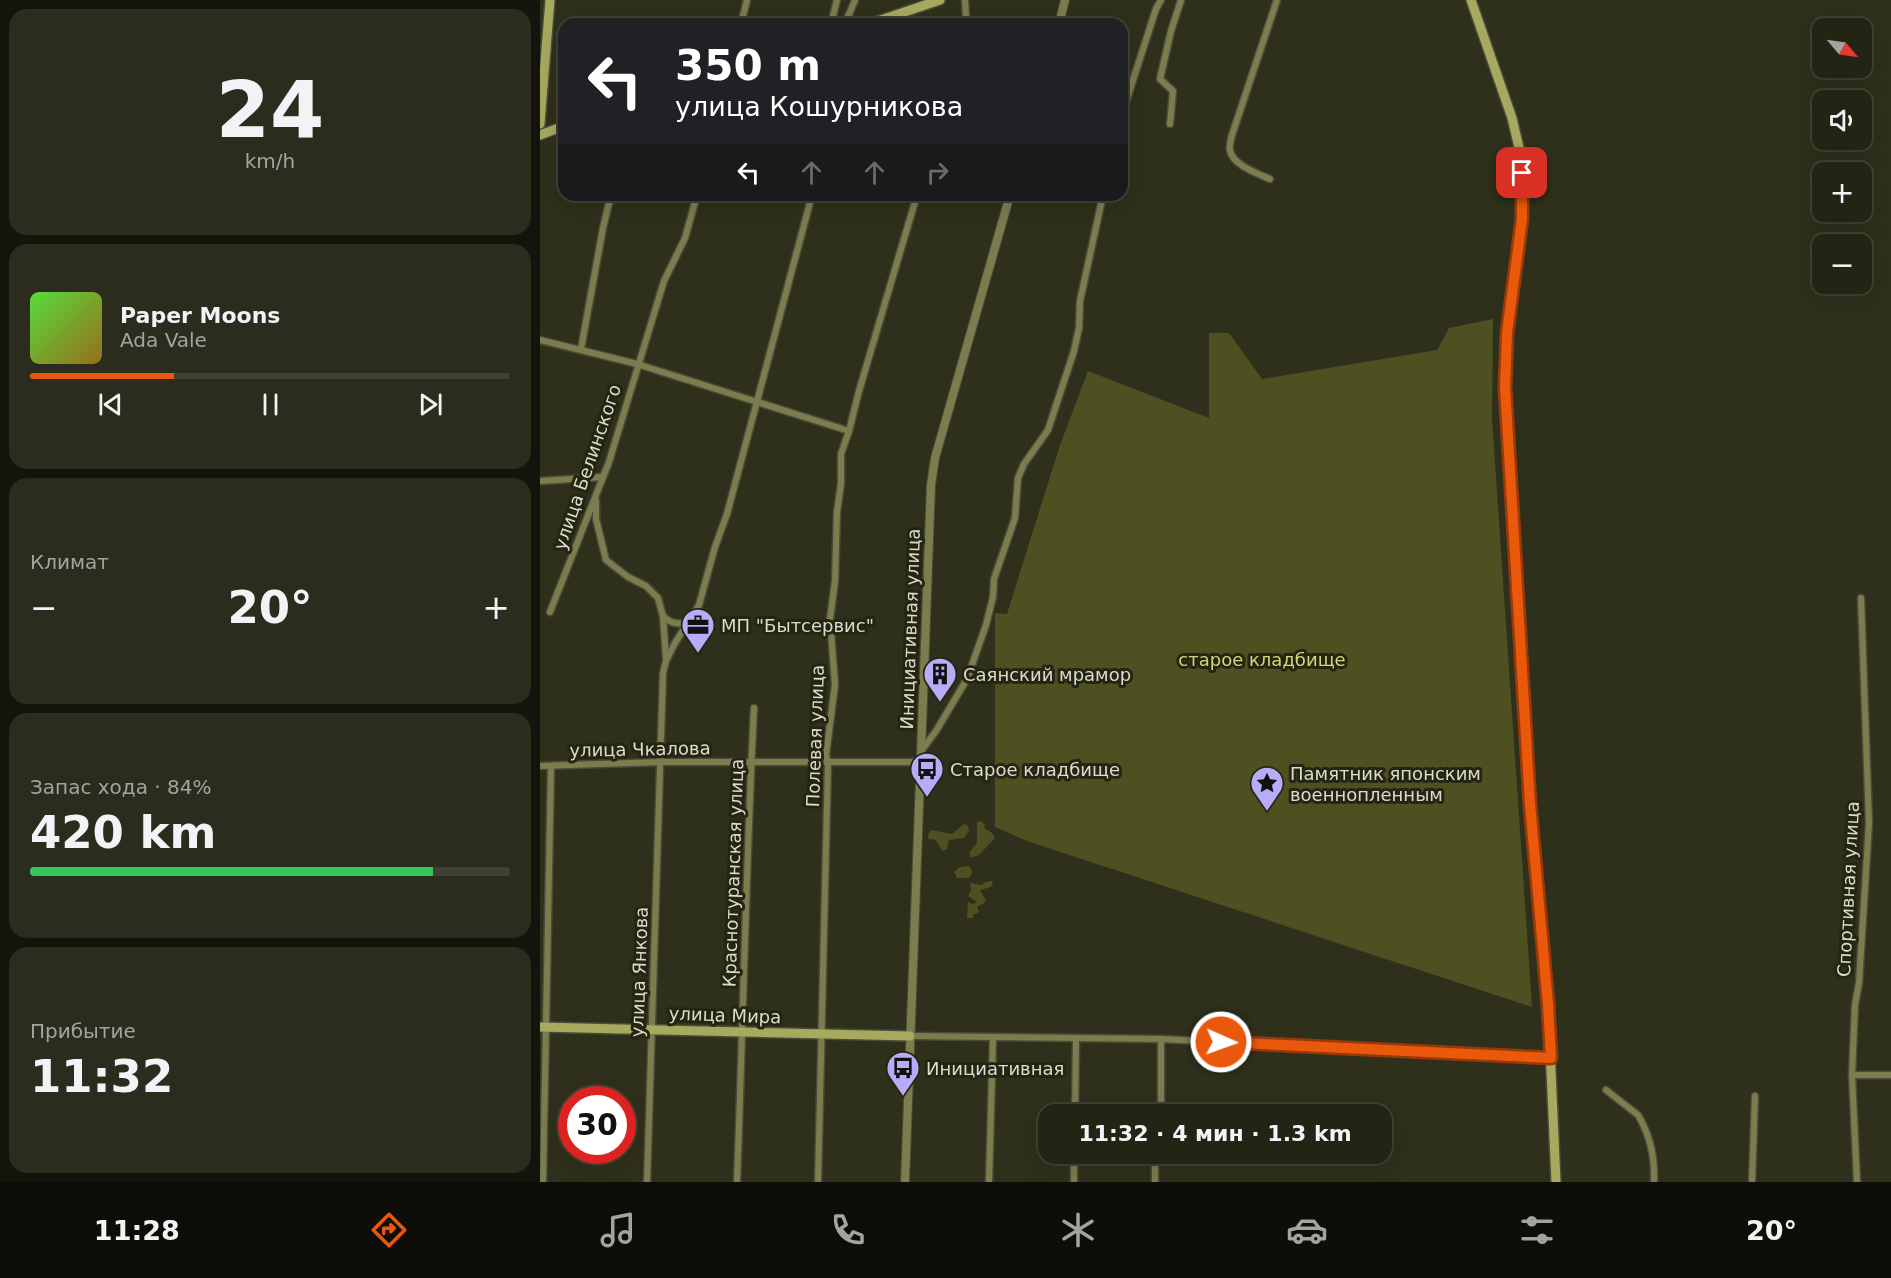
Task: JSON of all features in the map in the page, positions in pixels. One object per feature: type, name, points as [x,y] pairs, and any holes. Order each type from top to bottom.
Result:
[{"type":"main road","points":[[540,124],[550,0]]},
{"type":"main road","points":[[887,18],[940,0]]},
{"type":"main road","points":[[1471,0],[1512,118],[1521,156],[1522,219],[1507,333],[1505,387],[1530,804],[1548,1004],[1556,1182]]},
{"type":"main road","points":[[540,135],[558,128]]},
{"type":"main road","name":"улица Мира","points":[[543,1027],[910,1036]]},
{"type":"street","points":[[742,18],[747,0]]},
{"type":"street","points":[[832,18],[837,0]]},
{"type":"street","points":[[848,18],[855,0]]},
{"type":"street","points":[[965,0],[966,18]]},
{"type":"street","points":[[1060,18],[1065,0]]},
{"type":"street","points":[[1128,95],[1161,0]]},
{"type":"street","points":[[1170,124],[1173,92],[1160,79],[1181,0]]},
{"type":"street","points":[[1270,179],[1238,162],[1232,157],[1230,150],[1232,135],[1276,0]]},
{"type":"street","points":[[581,349],[610,201]]},
{"type":"street","name":"улица Белинского","points":[[550,612],[596,497],[664,281],[685,238],[695,201]]},
{"type":"street","points":[[666,661],[699,605],[727,514],[810,201]]},
{"type":"street","name":"Полевая улица","points":[[818,1182],[828,763],[826,755],[835,685],[830,619],[835,581],[837,512],[842,484],[841,454],[915,201]]},
{"type":"street","name":"Инициативная улица","points":[[905,1182],[926,569],[931,485],[935,458],[1008,201]]},
{"type":"street","points":[[921,751],[936,731],[967,679],[986,625],[993,597],[994,579],[1015,518],[1018,478],[1024,464],[1048,430],[1074,351],[1079,328],[1080,301],[1102,201]]},
{"type":"street","name":"улица Белинского","points":[[540,340],[637,364],[757,401],[770,408],[849,431]]},
{"type":"street","points":[[540,481],[603,477]]},
{"type":"street","points":[[596,497],[596,519],[606,560],[628,577],[652,590],[658,598],[663,616],[666,661]]},
{"type":"street","name":"Спортивная улица","points":[[1857,1182],[1852,1075],[1869,823],[1861,598]]},
{"type":"street","points":[[663,616],[675,624],[689,623]]},
{"type":"street","name":"улица Янкова","points":[[647,1182],[663,673],[666,661]]},
{"type":"street","name":"Краснотуранская улица","points":[[737,1182],[754,708]]},
{"type":"street","name":"улица Чкалова","points":[[540,766],[660,762],[920,762]]},
{"type":"street","points":[[543,1182],[543,1027],[551,766]]},
{"type":"street","points":[[910,1036],[1161,1039],[1551,1058]]},
{"type":"street","points":[[989,1182],[993,1038]]},
{"type":"street","points":[[1075,1104],[1076,1038]]},
{"type":"street","points":[[1161,1039],[1161,1104]]},
{"type":"street","points":[[1852,1075],[1891,1075]]},
{"type":"street","points":[[1606,1090],[1642,1120],[1653,1155],[1654,1182]]},
{"type":"street","points":[[1752,1182],[1755,1096]]},
{"type":"street","points":[[1074,1164],[1074,1182]]},
{"type":"street","points":[[1155,1164],[1155,1182]]},
{"type":"green space","name":"старое кладбище","points":[[1493,319],[1492,419],[1532,1007],[1027,841],[995,827],[995,613],[1007,614],[1060,445],[1088,371],[1209,418],[1209,333],[1229,333],[1262,379],[1437,350],[1449,328]]},
{"type":"green space","points":[[981,821],[985,825],[984,828],[995,838],[979,855],[971,858],[969,853],[977,843],[977,822]]},
{"type":"green space","points":[[964,824],[968,826],[969,831],[964,838],[949,840],[947,849],[942,851],[936,840],[928,839],[931,830],[952,834]]},
{"type":"green space","points":[[969,866],[972,870],[971,876],[957,878],[954,872],[960,867]]},
{"type":"green space","points":[[993,881],[991,887],[980,890],[986,900],[977,907],[979,912],[973,915],[973,918],[967,918],[968,902],[973,904],[977,902],[968,896],[971,890],[970,883],[981,885]]},
{"type":"place","name":"МП \"Бытсервис\"","points":[[698,654]]},
{"type":"place","name":"Саянский мрамор","points":[[940,703]]},
{"type":"place","name":"Старое кладбище","points":[[927,798]]},
{"type":"place","name":"Памятник японским военнопленным","points":[[1267,812]]},
{"type":"place","name":"Инициативная","points":[[903,1097]]},
{"type":"route","points":[[1221,1042],[1551,1058],[1530,804],[1505,387],[1510,303],[1522,219],[1522,173]]}]
